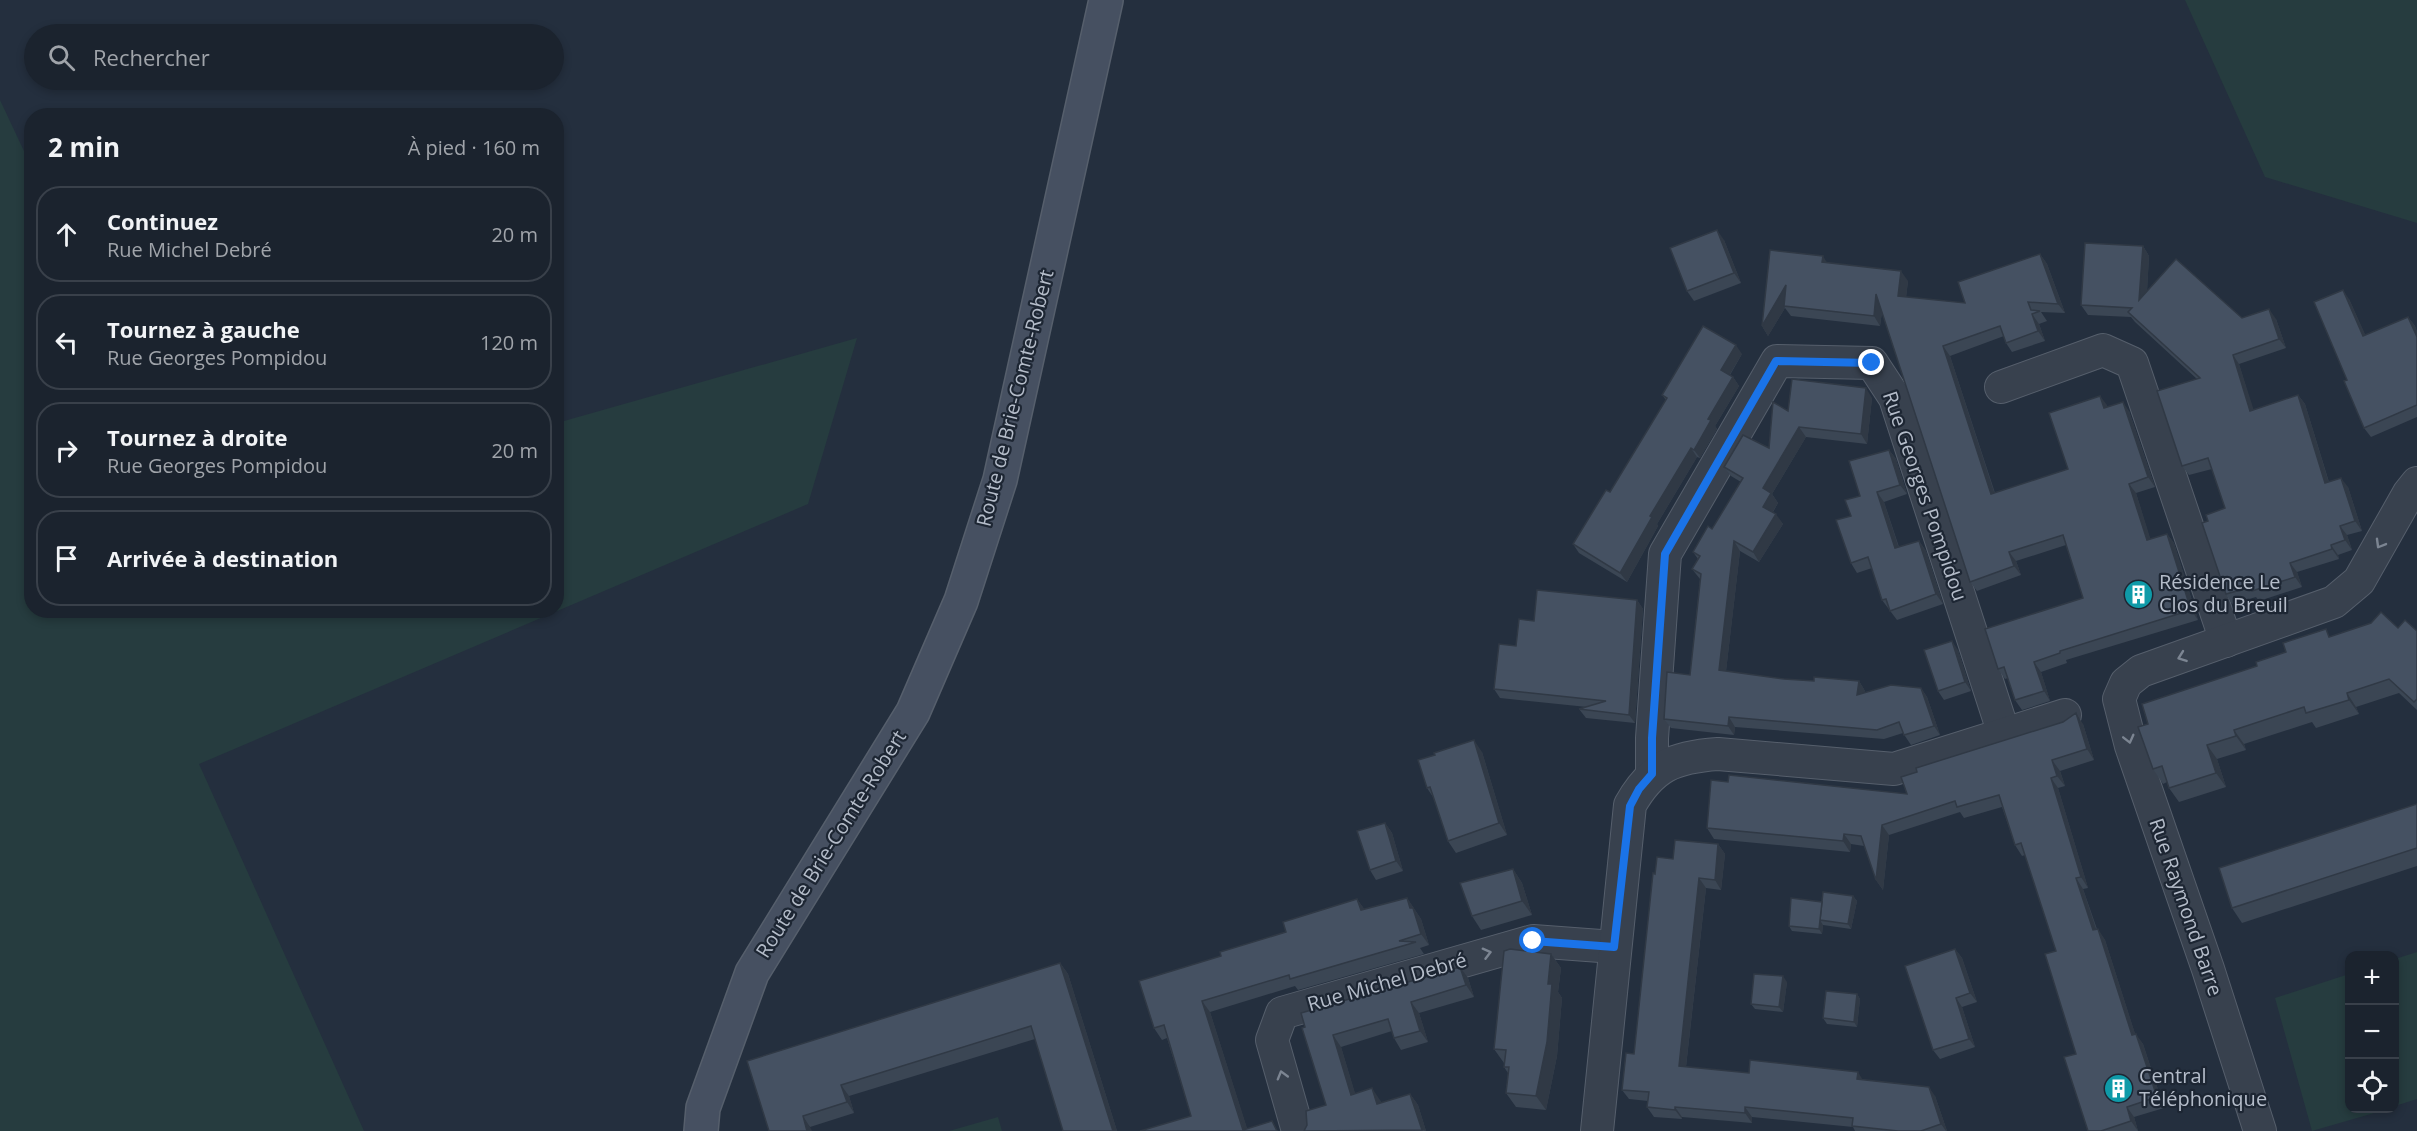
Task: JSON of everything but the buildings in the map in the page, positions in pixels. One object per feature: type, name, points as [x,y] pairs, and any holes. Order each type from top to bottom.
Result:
[{"type":"main road","name":"Route de Brie-Comte-Robert","points":[[701,1131],[703,1107],[752,972],[913,712],[961,601],[1000,480],[1106,0]]},
{"type":"street","points":[[2001,387],[2103,350],[2132,363],[2226,641],[2334,602],[2359,581],[2417,483]]},
{"type":"street","name":"Rue Georges Pompidou","points":[[1652,774],[1652,738],[1665,554],[1776,361],[1872,363],[1895,398],[2004,734]]},
{"type":"street","name":"Rue Raymond Barre","points":[[2226,641],[2141,672],[2126,683],[2120,699],[2146,794],[2208,969],[2260,1131]]},
{"type":"street","points":[[1597,1131],[1630,806],[1639,789],[1652,774],[1672,763],[1695,756],[1718,754],[1894,769],[2065,715]]},
{"type":"street","name":"Rue Michel Debré","points":[[1298,1131],[1272,1040],[1282,1013],[1533,941],[1614,947]]},
{"type":"green space","points":[[2185,0],[2417,0],[2417,223],[2265,177]]},
{"type":"green space","points":[[0,100],[24,151],[24,618],[541,618],[199,764],[364,1131],[0,1131]]},
{"type":"green space","points":[[857,338],[808,504],[564,608],[564,421]]},
{"type":"green space","points":[[2417,952],[2417,1099],[2399,1105],[2399,1005],[2399,958]]},
{"type":"green space","points":[[2345,975],[2345,1113],[2374,1113],[2312,1131],[2275,998]]},
{"type":"green space","points":[[998,1117],[1002,1131],[949,1131]]},
{"type":"place","name":"Résidence Le Clos du Breuil","points":[[2138,594]]},
{"type":"place","name":"Central Téléphonique","points":[[2118,1088]]},
{"type":"route","points":[[1533,941],[1614,947],[1630,806],[1639,789],[1652,774],[1652,738],[1665,554],[1776,361],[1872,363]]}]
